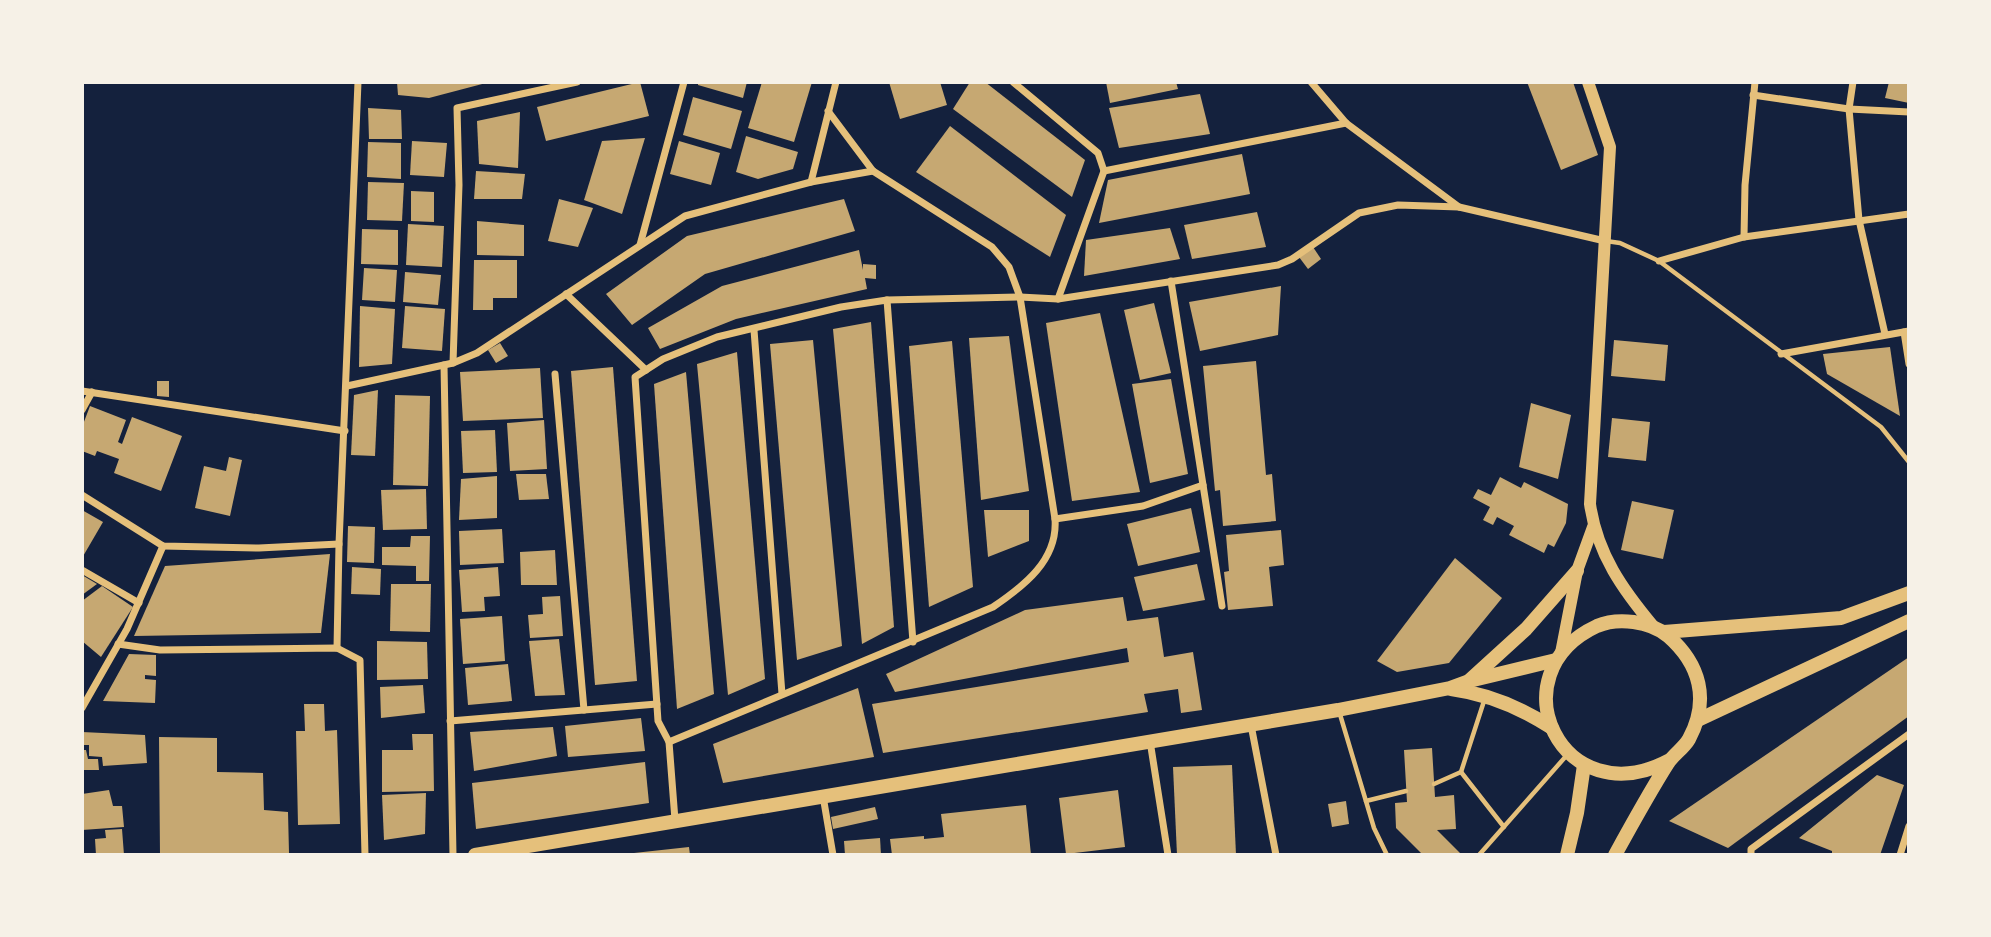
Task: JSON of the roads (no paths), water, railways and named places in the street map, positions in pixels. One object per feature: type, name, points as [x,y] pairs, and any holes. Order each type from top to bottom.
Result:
[{"type":"main road","points":[[1588,82],[1610,147],[1590,504],[1593,527],[1611,570],[1624,590],[1659,630],[1682,649],[1696,670],[1701,695],[1698,719],[1687,742],[1670,760],[1615,855]]},
{"type":"main road","points":[[1593,527],[1577,571],[1558,656],[1548,682],[1546,705],[1552,728],[1569,753],[1584,765],[1605,773],[1628,775],[1650,771],[1670,760]]},
{"type":"main road","points":[[1469,681],[1526,629],[1577,571]]},
{"type":"main road","points":[[475,855],[1338,710],[1450,688],[1558,656],[1579,635],[1603,624],[1629,621],[1659,630],[1841,618],[1909,593]]},
{"type":"main road","points":[[1698,719],[1909,621]]},
{"type":"main road","points":[[1450,688],[1509,703],[1552,728]]},
{"type":"main road","points":[[1567,855],[1584,765]]},
{"type":"street","points":[[337,649],[358,82]]},
{"type":"street","points":[[453,363],[460,174],[457,108],[577,82]]},
{"type":"street","points":[[640,245],[684,82]]},
{"type":"street","points":[[811,182],[836,82]]},
{"type":"street","points":[[1013,82],[1098,153],[1104,171],[1058,299]]},
{"type":"street","points":[[1311,82],[1346,124],[1459,207]]},
{"type":"street","points":[[1744,237],[1745,185],[1755,82]]},
{"type":"street","points":[[1853,82],[1850,109],[1859,220],[1885,334]]},
{"type":"street","points":[[1753,95],[1850,109],[1909,112]]},
{"type":"street","points":[[669,742],[993,607],[1023,585],[1048,555],[1056,533],[1020,297],[1009,267],[992,247],[873,171],[828,111]]},
{"type":"street","points":[[1104,171],[1346,124]]},
{"type":"street","points":[[347,386],[453,363],[477,353],[685,216],[811,182],[873,171]]},
{"type":"street","points":[[675,820],[669,742],[658,721],[635,377],[663,359],[717,337],[842,307],[887,300],[1020,297],[1058,299],[1278,265],[1292,259],[1359,213],[1398,205],[1459,207],[1605,241]]},
{"type":"street","points":[[1659,261],[1744,237],[1909,214]]},
{"type":"street","points":[[1171,281],[1222,606]]},
{"type":"street","points":[[566,294],[646,370]]},
{"type":"street","points":[[887,300],[913,642]]},
{"type":"street","points":[[754,330],[782,694]]},
{"type":"street","points":[[1781,354],[1906,331],[1909,364]]},
{"type":"street","points":[[444,365],[453,855]]},
{"type":"street","points":[[555,374],[584,710]]},
{"type":"street","points":[[82,391],[345,431]]},
{"type":"street","points":[[82,410],[92,392]]},
{"type":"street","points":[[1055,519],[1143,506],[1203,485]]},
{"type":"street","points":[[82,495],[163,546],[259,548],[339,544]]},
{"type":"street","points":[[82,708],[139,603],[163,546]]},
{"type":"street","points":[[82,570],[139,603]]},
{"type":"street","points":[[118,644],[160,650],[337,649],[360,660],[365,855]]},
{"type":"street","points":[[450,721],[657,704]]},
{"type":"street","points":[[1251,724],[1276,855]]},
{"type":"street","points":[[1751,855],[1751,849],[1909,734]]},
{"type":"street","points":[[1150,741],[1168,855]]},
{"type":"street","points":[[822,795],[833,855]]},
{"type":"street","points":[[1900,855],[1909,826]]},
{"type":"lane","points":[[1605,241],[1620,243],[1659,261],[1881,427],[1909,462]]},
{"type":"lane","points":[[1434,784],[1461,772],[1486,695]]},
{"type":"lane","points":[[1338,710],[1374,828],[1387,855]]},
{"type":"lane","points":[[1479,855],[1569,753]]},
{"type":"lane","points":[[1461,772],[1504,827]]},
{"type":"lane","points":[[1366,801],[1406,791]]}]
